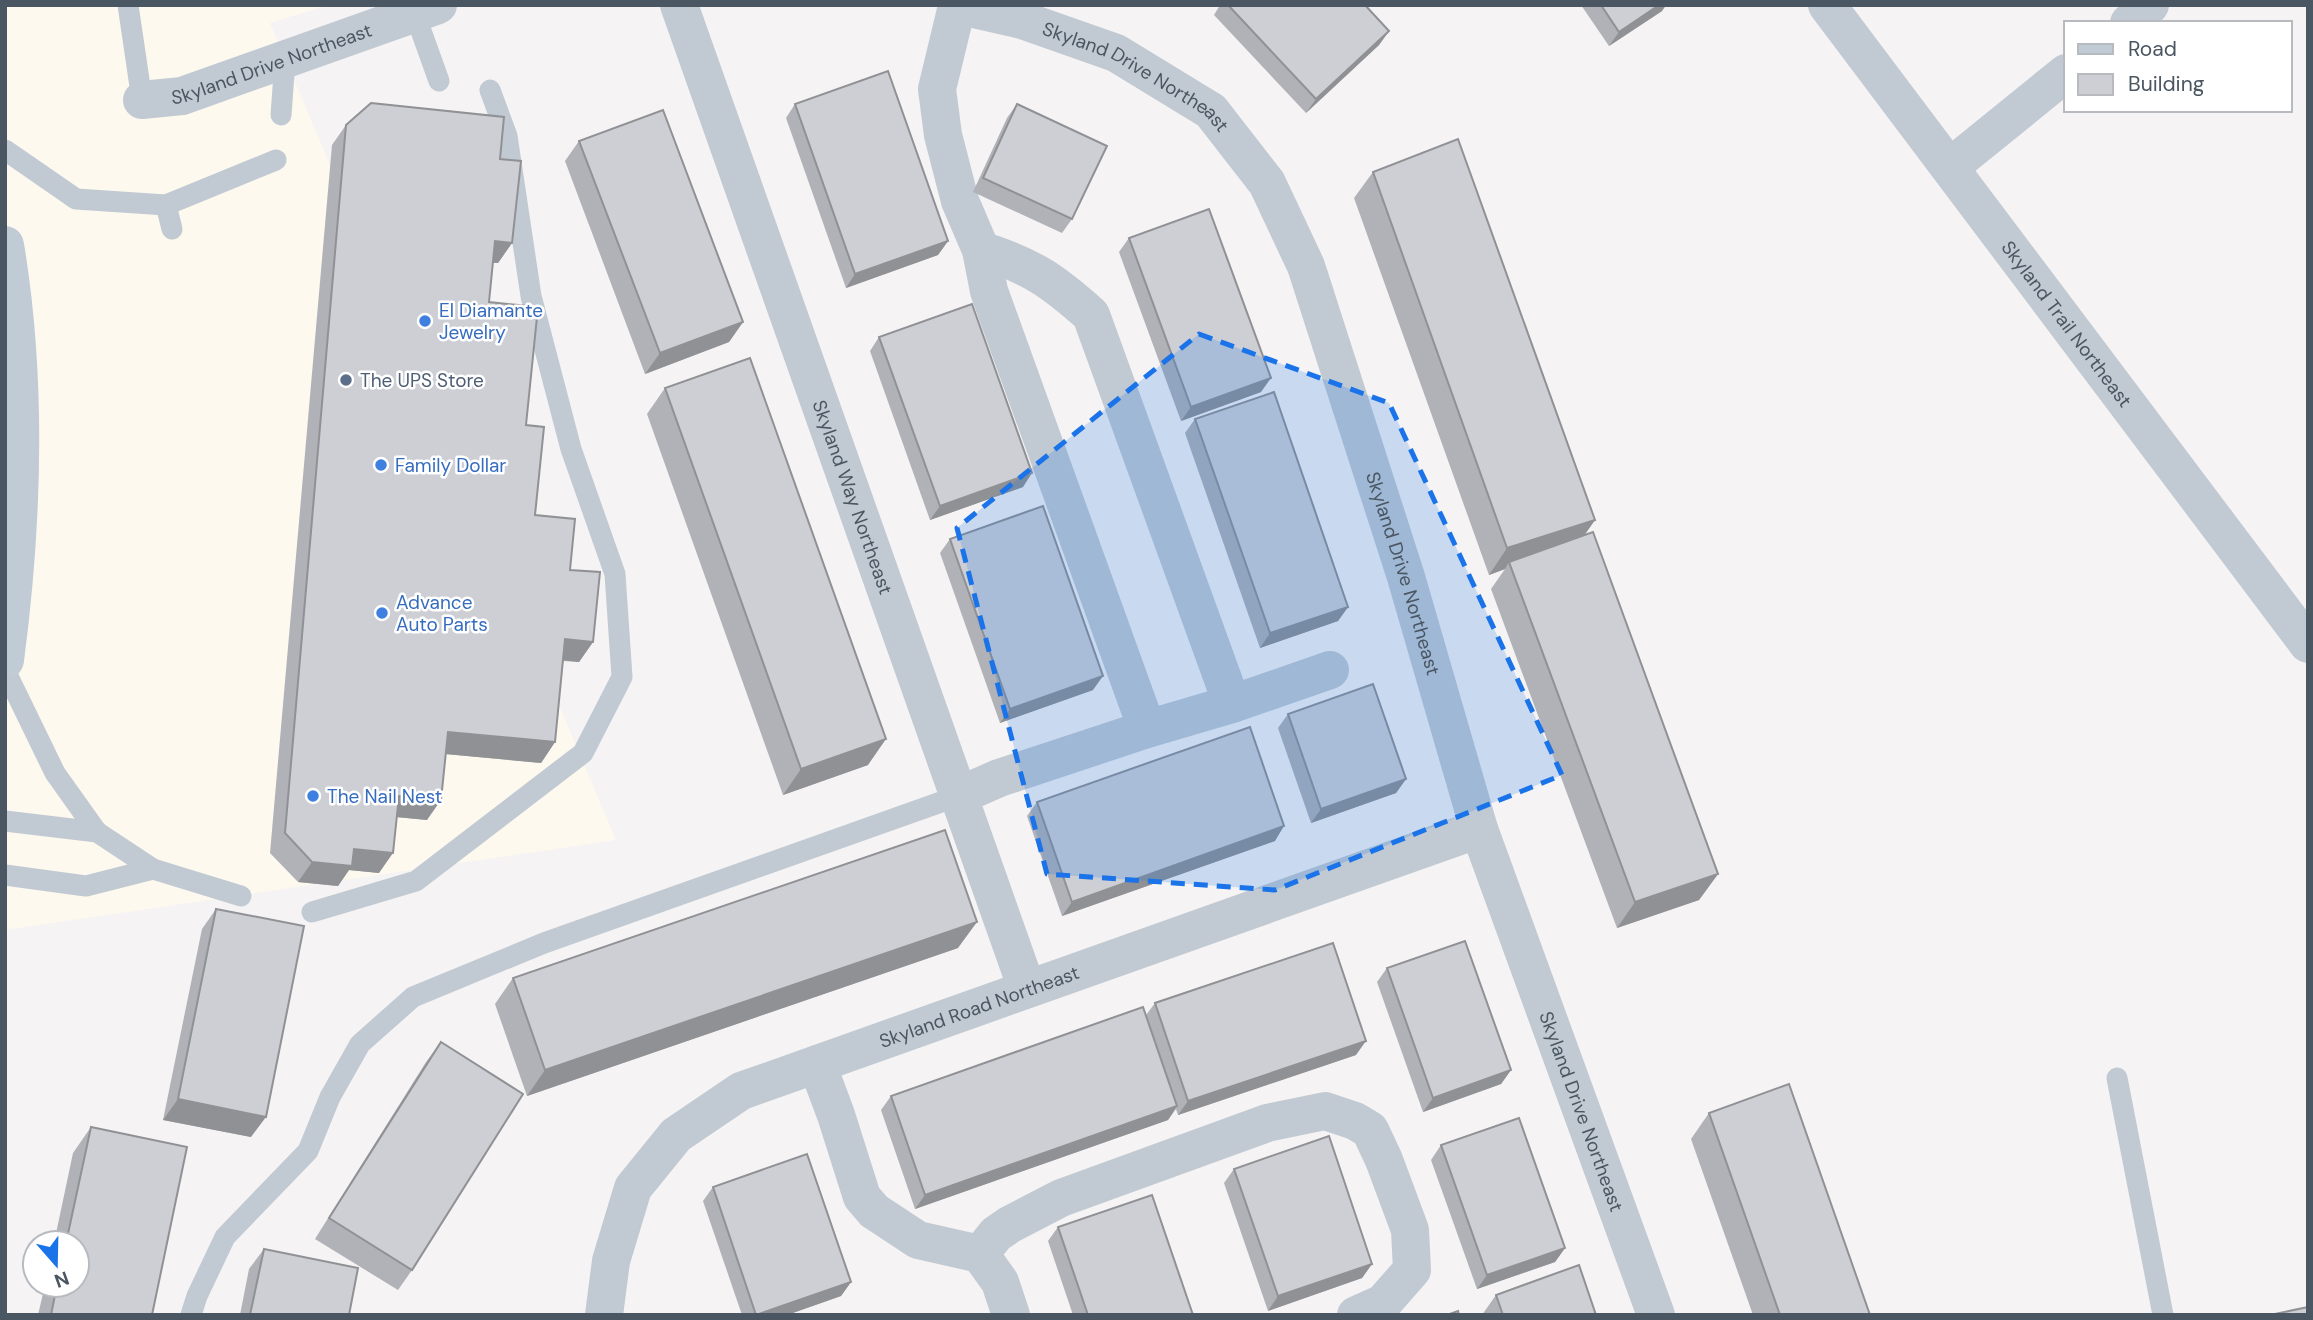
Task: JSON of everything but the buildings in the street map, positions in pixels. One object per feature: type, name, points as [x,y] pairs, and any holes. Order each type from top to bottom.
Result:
[{"type":"main road","points":[[5,245],[15,326],[20,406],[13,500],[13,600],[5,660]]},
{"type":"street","name":"Skyland Way Northeast","points":[[679,5],[1027,989]]},
{"type":"street","name":"Skyland Drive Northeast","points":[[957,5],[1022,20],[1116,53],[1211,111],[1267,183],[1306,266],[1406,577],[1479,829],[1656,1315]]},
{"type":"street","points":[[957,5],[937,89],[943,135],[960,201],[981,250],[989,291],[1147,729]]},
{"type":"street","name":"Skyland Trail Northeast","points":[[1827,5],[2308,644]]},
{"type":"street","points":[[2131,21],[2150,5]]},
{"type":"street","name":"Skyland Drive Northeast","points":[[142,100],[182,96],[412,11]]},
{"type":"street","points":[[1950,167],[2064,75]]},
{"type":"street","points":[[981,250],[1016,261],[1056,284],[1091,315],[1232,704]]},
{"type":"street","points":[[958,796],[999,778],[1330,670]]},
{"type":"street","name":"Skyland Road Northeast","points":[[604,1315],[611,1261],[633,1188],[677,1135],[741,1091],[1479,829]]},
{"type":"street","points":[[817,1064],[862,1198],[874,1211],[918,1240],[980,1254],[1000,1282],[1010,1315]]},
{"type":"street","points":[[980,1254],[996,1234],[1009,1225],[1061,1198],[1267,1124],[1325,1111],[1355,1121],[1370,1130],[1410,1230],[1412,1270],[1383,1303],[1356,1315]]},
{"type":"lane","points":[[128,5],[142,100]]},
{"type":"lane","points":[[412,11],[439,81]]},
{"type":"lane","points":[[281,115],[285,60]]},
{"type":"lane","points":[[312,912],[416,881],[583,753],[622,677],[615,574],[571,449],[531,296],[507,136],[489,90]]},
{"type":"lane","points":[[5,150],[76,199],[166,205],[276,160]]},
{"type":"lane","points":[[166,205],[172,229]]},
{"type":"lane","points":[[5,670],[55,773],[97,832],[153,869],[241,896]]},
{"type":"lane","points":[[191,1315],[225,1237],[308,1151],[330,1097],[360,1044],[413,997],[544,943],[958,796]]},
{"type":"lane","points":[[5,821],[97,832]]},
{"type":"lane","points":[[5,875],[86,886],[153,869]]},
{"type":"lane","points":[[2117,1078],[2163,1315]]},
{"type":"highlighted area","points":[[1199,334],[1389,403],[1562,775],[1275,890],[1047,874],[957,528]]},
{"type":"shaded area","points":[[5,5],[329,5],[270,23],[616,840],[5,930]]},
{"type":"place","name":"El Diamante Jewelry","points":[[425,321]]},
{"type":"place","name":"The UPS Store","points":[[346,380]]},
{"type":"place","name":"Family Dollar","points":[[381,465]]},
{"type":"place","name":"Advance Auto Parts","points":[[382,613]]},
{"type":"place","name":"The Nail Nest","points":[[313,796]]}]
